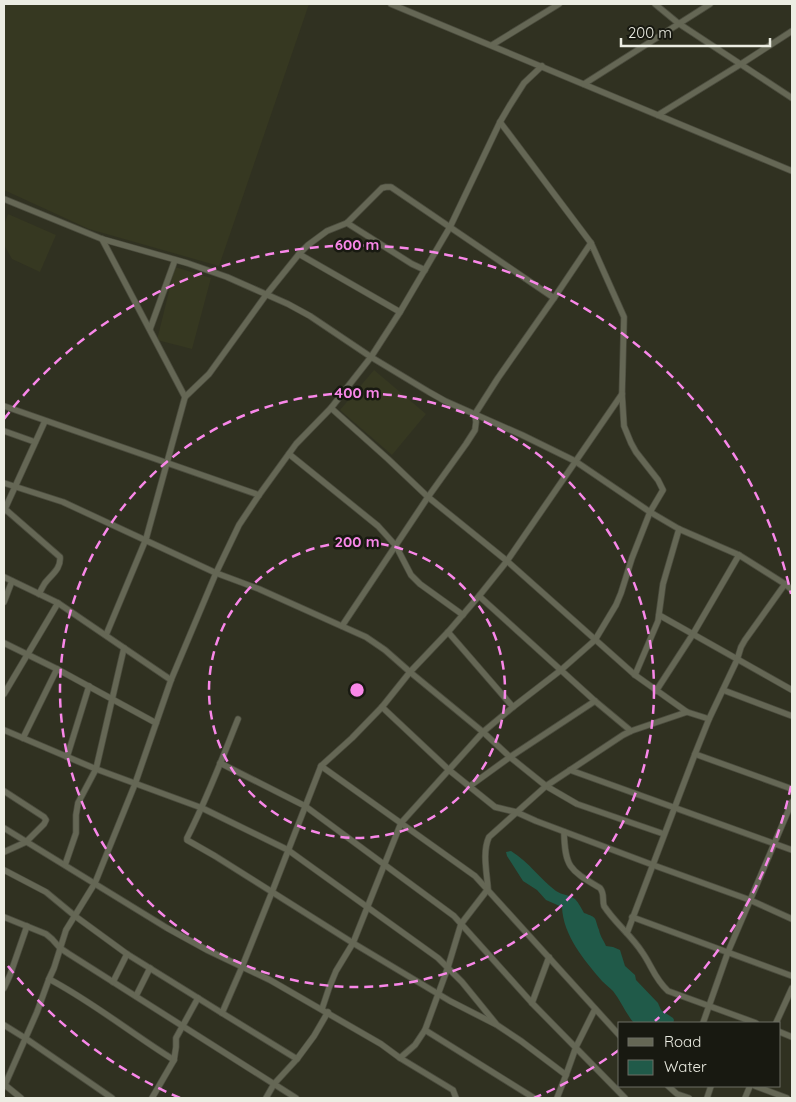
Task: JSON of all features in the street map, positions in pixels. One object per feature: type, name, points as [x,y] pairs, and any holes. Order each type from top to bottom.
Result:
[{"type":"street","points":[[391,4],[401,5],[792,171]]},
{"type":"street","points":[[492,45],[559,4]]},
{"type":"street","points":[[655,4],[678,23],[792,98]]},
{"type":"street","points":[[584,84],[710,4]]},
{"type":"street","points":[[658,115],[792,31]]},
{"type":"street","points":[[21,1098],[4,1086],[37,1012],[66,930],[95,883],[136,784],[171,680],[216,572],[239,525],[296,444],[331,408],[371,357],[450,227],[500,122],[524,83],[542,66]]},
{"type":"street","points":[[266,1098],[274,1084],[297,1059],[314,1036],[325,1011],[332,980],[353,943],[401,823],[483,732],[562,670],[595,640],[621,593],[650,512],[663,490],[631,443],[624,426],[622,394],[624,317],[591,243],[500,122]]},
{"type":"street","points":[[106,634],[146,540],[185,396],[209,374],[266,294],[299,254],[327,231],[347,223],[382,188],[390,187],[554,298]]},
{"type":"street","points":[[4,198],[102,239],[227,277],[288,304],[429,392],[575,461],[650,512],[679,529],[739,555],[792,590]]},
{"type":"street","points":[[347,223],[412,264],[425,270]]},
{"type":"street","points":[[102,239],[185,396]]},
{"type":"street","points":[[342,626],[428,497],[466,444],[475,430],[475,414],[591,243]]},
{"type":"street","points":[[299,254],[400,312]]},
{"type":"street","points":[[150,328],[175,260]]},
{"type":"street","points":[[222,1013],[321,766],[382,707],[410,672],[479,596],[507,561],[622,394]]},
{"type":"street","points":[[4,406],[259,495]]},
{"type":"street","points":[[331,408],[428,497],[507,561],[635,675],[687,712],[709,719]]},
{"type":"street","points":[[39,594],[46,581],[59,566],[60,557],[4,510],[45,420]]},
{"type":"street","points":[[4,431],[35,442]]},
{"type":"street","points":[[289,454],[378,526],[396,546],[411,575],[420,584],[463,615]]},
{"type":"street","points":[[4,483],[64,502],[216,572],[366,637],[386,650],[546,786],[577,804],[664,834]]},
{"type":"street","points":[[635,675],[658,621],[663,584],[679,529]]},
{"type":"street","points":[[656,691],[693,634],[739,555]]},
{"type":"street","points":[[4,577],[58,603],[171,680]]},
{"type":"street","points":[[4,602],[12,582]]},
{"type":"street","points":[[627,933],[695,754],[744,640],[785,584]]},
{"type":"street","points":[[479,596],[631,731]]},
{"type":"street","points":[[4,694],[58,603]]},
{"type":"street","points":[[659,615],[792,690]]},
{"type":"street","points":[[448,632],[513,707]]},
{"type":"street","points":[[4,643],[57,669],[156,723]]},
{"type":"street","points":[[65,865],[76,833],[78,803],[96,769],[124,648]]},
{"type":"street","points":[[23,738],[57,669]]},
{"type":"street","points":[[67,756],[89,686]]},
{"type":"street","points":[[723,690],[792,716]]},
{"type":"street","points":[[470,786],[595,701]]},
{"type":"street","points":[[382,707],[449,770],[495,808],[516,812],[564,832],[750,900],[792,919]]},
{"type":"street","points":[[400,1058],[415,1045],[425,1030],[462,924],[488,889],[485,854],[490,837],[546,786],[623,736],[631,731],[687,712]]},
{"type":"street","points":[[238,719],[187,840],[438,994],[496,1025],[521,1041],[566,1076]]},
{"type":"street","points":[[4,730],[96,769],[202,808],[288,850],[438,958],[477,999],[496,1025]]},
{"type":"street","points":[[695,754],[792,789]]},
{"type":"street","points":[[220,763],[305,806],[454,916],[532,1003],[625,1098]]},
{"type":"street","points":[[321,766],[475,876],[618,1034]]},
{"type":"street","points":[[570,770],[792,850]]},
{"type":"street","points":[[4,791],[46,820],[26,842],[4,852]]},
{"type":"street","points":[[703,1022],[728,952],[792,802]]},
{"type":"street","points":[[4,828],[168,928],[207,950],[270,980],[381,1044],[400,1058],[453,1090],[456,1098]]},
{"type":"street","points":[[564,832],[564,848],[570,866],[574,872],[603,891],[604,906],[642,952],[656,978],[668,991],[753,1022]]},
{"type":"street","points":[[4,870],[46,892],[127,954],[297,1059]]},
{"type":"street","points":[[4,917],[46,934],[60,948],[296,1098]]},
{"type":"street","points":[[632,918],[792,976]]},
{"type":"street","points":[[4,988],[27,926]]},
{"type":"street","points":[[113,982],[127,954]]},
{"type":"street","points":[[532,1003],[549,957]]},
{"type":"street","points":[[136,996],[150,968]]},
{"type":"street","points":[[49,978],[68,988],[174,1060]]},
{"type":"street","points":[[776,1022],[792,988]]},
{"type":"street","points":[[152,1098],[174,1060],[176,1038],[198,998]]},
{"type":"street","points":[[557,1098],[576,1047],[595,1009]]},
{"type":"street","points":[[4,1025],[112,1098]]},
{"type":"street","points":[[425,1030],[534,1098]]},
{"type":"street","points":[[759,1087],[787,1098]]},
{"type":"street","points":[[675,1096],[689,1098]]},
{"type":"shaded area","points":[[4,4],[309,4],[219,266],[89,229],[4,190]]},
{"type":"shaded area","points":[[8,214],[56,235],[40,272],[12,259],[4,245],[4,225]]},
{"type":"shaded area","points":[[175,267],[211,278],[192,349],[157,340]]},
{"type":"shaded area","points":[[374,370],[426,414],[392,455],[340,410]]},
{"type":"water","points":[[511,851],[556,891],[575,899],[584,913],[595,918],[606,946],[620,950],[625,966],[658,1003],[661,1010],[673,1018],[673,1022],[633,1022],[613,991],[595,973],[576,947],[566,927],[562,907],[546,900],[537,890],[523,881],[506,852]]}]
